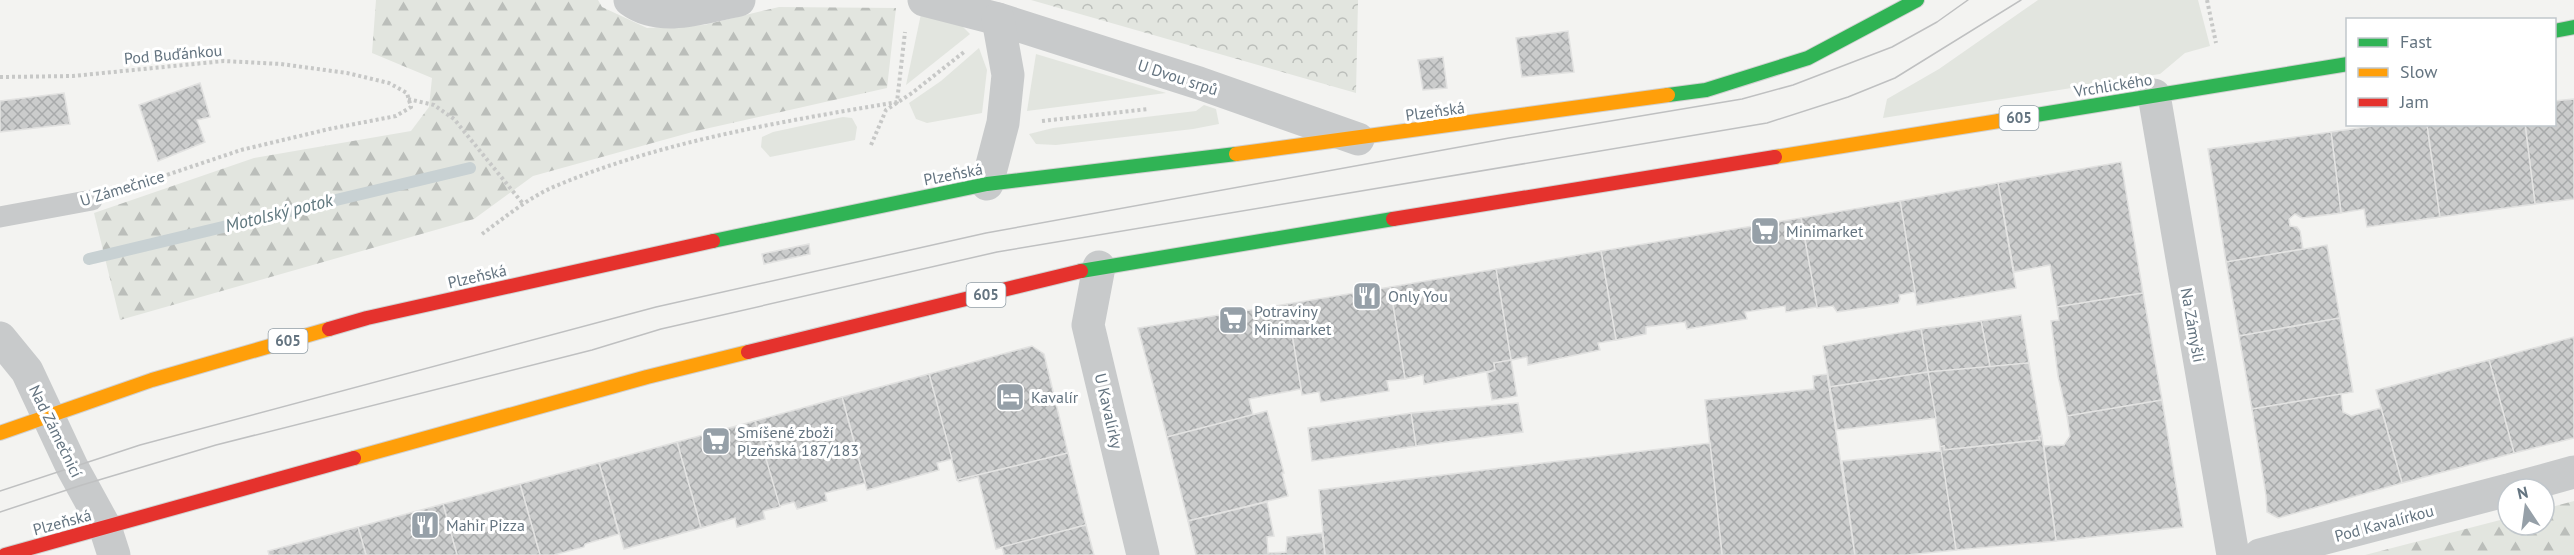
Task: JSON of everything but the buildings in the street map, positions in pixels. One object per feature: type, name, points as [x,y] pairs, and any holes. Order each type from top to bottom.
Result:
[{"type":"main road","name":"Plzeňská","points":[[0,433],[152,380],[367,318],[631,258],[987,184],[1358,139],[1706,90],[1808,58],[1917,0]]},
{"type":"main road","points":[[2556,31],[2574,27]]},
{"type":"main road","name":"Vrchlického","points":[[1884,140],[2346,64]]},
{"type":"main road","name":"Plzeňská","points":[[5,555],[110,541],[647,378],[1099,267],[1884,140]]},
{"type":"street","points":[[630,0],[642,9],[678,13],[739,0]]},
{"type":"street","name":"U Dvou srpů","points":[[915,12],[998,19],[1199,83],[1358,139]]},
{"type":"street","points":[[987,184],[1003,123],[1008,75],[998,19]]},
{"type":"street","name":"Na Zámyšli","points":[[2154,95],[2233,555]]},
{"type":"street","name":"U Kavalírky","points":[[1099,267],[1088,325],[1143,555]]},
{"type":"street","name":"Nad Zámečnicí","points":[[0,338],[27,371],[110,541]]},
{"type":"street","name":"Pod Kavalírkou","points":[[2556,477],[2574,472]]},
{"type":"street","name":"Pod Kavalírkou","points":[[2260,555],[2496,494]]},
{"type":"lane","name":"U Zámečnice","points":[[0,217],[92,200]]},
{"type":"path","points":[[2207,0],[2216,43]]},
{"type":"path","points":[[897,102],[915,12]]},
{"type":"path","points":[[871,145],[886,110],[959,57],[998,19]]},
{"type":"path","name":"Pod Buďánkou","points":[[0,77],[73,76],[224,61],[281,64],[347,73],[389,83],[406,93],[408,99]]},
{"type":"path","points":[[408,99],[434,105],[454,119],[524,205]]},
{"type":"path","name":"U Zámečnice","points":[[92,200],[241,150],[396,116],[411,107],[408,99]]},
{"type":"path","points":[[482,234],[549,189],[649,153],[824,115],[897,102]]},
{"type":"path","points":[[1036,122],[1160,108]]},
{"type":"green space","points":[[376,0],[598,0],[602,7],[647,28],[704,25],[779,7],[896,8],[887,88],[696,131],[533,176],[474,219],[120,320],[94,213],[254,158],[411,131],[429,107],[432,78],[372,53]]},
{"type":"green space","points":[[1031,0],[1358,0],[1356,93]]},
{"type":"green space","points":[[2038,0],[2198,0],[2210,46],[2185,53],[2160,74],[1883,118],[1887,99],[1939,69]]},
{"type":"green space","points":[[921,14],[960,24],[970,34],[906,85]]},
{"type":"green space","points":[[979,48],[987,70],[982,113],[927,123],[916,119],[909,103],[941,81]]},
{"type":"green space","points":[[1036,54],[1166,93],[1027,111]]},
{"type":"green space","points":[[1204,105],[1216,109],[1219,124],[1056,145],[1036,144],[1029,134],[1053,128],[1196,111]]},
{"type":"green space","points":[[843,117],[852,118],[857,127],[855,140],[770,157],[761,147],[762,137],[773,132]]},
{"type":"green space","points":[[2574,501],[2574,555],[2365,555],[2496,521],[2496,537],[2556,537],[2556,506]]},
{"type":"waterway","name":"Motolský potok","points":[[89,259],[470,168]]},
{"type":"tram line","points":[[0,491],[140,445],[656,307],[986,233],[1509,138],[1742,99],[1793,85],[1892,47],[1937,22],[1968,0]]},
{"type":"tram line","points":[[0,512],[216,445],[592,350],[661,329],[997,252],[1767,123],[1848,97],[1895,78],[2021,0]]},
{"type":"traffic: fast","points":[[1668,95],[1706,90],[1808,58],[1917,0]]},
{"type":"traffic: fast","points":[[2556,31],[2574,27]]},
{"type":"traffic: fast","points":[[1999,121],[2346,64]]},
{"type":"traffic: fast","points":[[713,241],[987,184],[1236,154]]},
{"type":"traffic: fast","points":[[1081,271],[1393,219]]},
{"type":"traffic: slow","points":[[1236,154],[1668,95]]},
{"type":"traffic: slow","points":[[1775,157],[1999,121]]},
{"type":"traffic: slow","points":[[0,433],[152,380],[329,329]]},
{"type":"traffic: slow","points":[[354,458],[647,377],[748,352]]},
{"type":"traffic: jam","points":[[1393,219],[1775,157]]},
{"type":"traffic: jam","points":[[329,329],[367,318],[713,241]]},
{"type":"traffic: jam","points":[[748,352],[1081,271]]},
{"type":"traffic: jam","points":[[5,555],[354,458]]},
{"type":"place","name":"Minimarket","points":[[1765,231]]},
{"type":"place","name":"Only You","points":[[1367,296]]},
{"type":"place","name":"Potraviny Minimarket","points":[[1233,320]]},
{"type":"place","name":"Kavalír","points":[[1010,397]]},
{"type":"place","name":"Smíšené zboží Plzeňská 187/183","points":[[716,441]]},
{"type":"place","name":"Mahir Pizza","points":[[425,525]]}]
